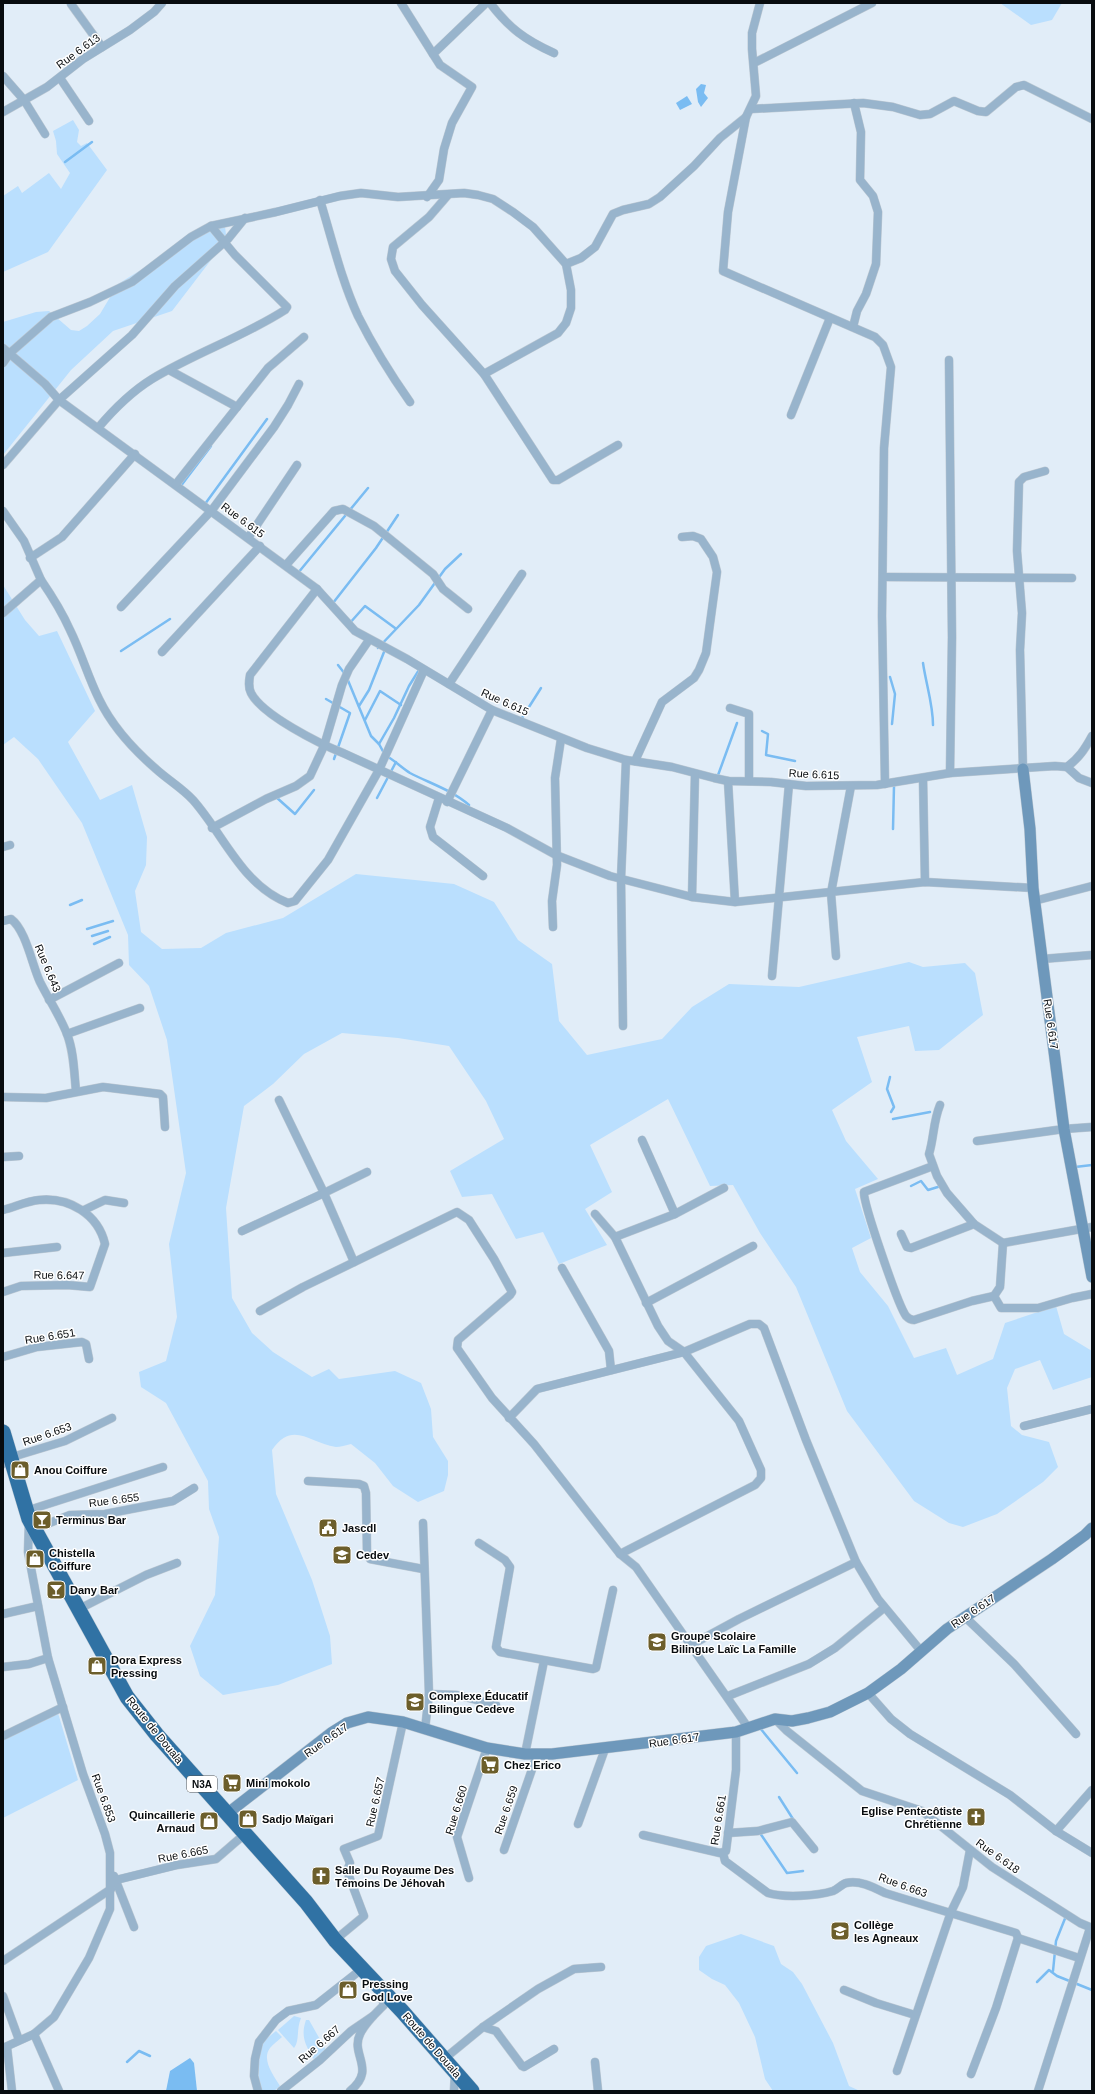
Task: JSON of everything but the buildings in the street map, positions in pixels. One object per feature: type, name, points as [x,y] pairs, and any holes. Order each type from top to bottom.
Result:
[{"type":"highway","name":"Route de Douala","points":[[3,1432],[6,1461],[30,1520],[127,1698],[157,1735],[306,1902],[335,1940],[363,1968],[379,1988],[444,2058],[472,2091]]},
{"type":"street","name":"Rue 6.613","points":[[3,112],[60,78],[83,58],[146,19],[162,3]]},
{"type":"street","points":[[401,3],[434,53],[440,65],[472,87],[452,123],[444,149],[439,180],[427,196]]},
{"type":"street","points":[[434,53],[486,3]]},
{"type":"street","points":[[490,3],[510,26],[524,38],[554,53]]},
{"type":"street","points":[[566,264],[581,258],[594,247],[612,214],[649,204],[660,197],[694,166],[720,138],[746,117],[756,96],[752,34],[760,3]]},
{"type":"street","points":[[754,62],[872,3]]},
{"type":"street","points":[[71,4],[102,47]]},
{"type":"street","points":[[3,76],[24,100],[45,134]]},
{"type":"street","points":[[60,78],[89,121]]},
{"type":"street","points":[[751,109],[854,104],[893,108],[920,115],[930,114],[954,101],[978,111],[986,112],[1016,87],[1024,85],[1092,119]]},
{"type":"street","points":[[853,327],[876,264],[878,212],[873,196],[860,180],[861,132],[854,104]]},
{"type":"street","points":[[746,117],[728,212],[723,271],[875,337],[883,345],[891,367],[884,448],[884,577],[882,616],[885,784]]},
{"type":"street","points":[[3,362],[6,351],[50,317],[90,302],[132,282],[191,237],[211,226],[276,212],[320,200],[362,193],[398,197],[471,194],[493,199],[533,227],[566,264],[571,290],[570,308],[566,324],[558,333],[484,374]]},
{"type":"street","points":[[448,195],[429,217],[393,247],[391,259],[395,271],[422,305],[484,374],[553,480],[558,480],[618,445]]},
{"type":"street","points":[[320,200],[344,278],[358,316],[410,402]]},
{"type":"street","points":[[3,466],[59,400],[132,335],[175,286],[225,242],[245,218]]},
{"type":"street","points":[[98,428],[127,397],[151,379],[250,331],[280,313],[287,307],[211,226]]},
{"type":"street","points":[[791,414],[830,318]]},
{"type":"street","points":[[176,484],[268,368],[304,337]]},
{"type":"street","name":"Rue 6.615","points":[[6,351],[45,384],[59,400],[212,510],[317,588],[354,631],[407,659],[492,710],[561,739],[626,760],[728,781],[749,781],[806,786],[885,784],[950,773],[1067,767]]},
{"type":"street","points":[[949,360],[952,637],[950,773]]},
{"type":"street","points":[[169,370],[237,407]]},
{"type":"street","points":[[121,607],[212,510],[274,427],[299,384]]},
{"type":"street","points":[[30,558],[62,537],[135,454]]},
{"type":"street","points":[[248,538],[297,465]]},
{"type":"street","points":[[1023,769],[1020,650],[1022,613],[1017,551],[1019,482],[1024,477],[1045,471]]},
{"type":"street","points":[[286,565],[334,511],[343,508],[374,526],[433,574],[443,589],[468,609]]},
{"type":"street","points":[[3,511],[24,541],[30,558],[41,580],[57,603],[70,629],[99,700],[108,714],[128,742],[142,756],[180,787],[194,802],[212,828],[255,883],[277,899],[288,903],[295,901],[328,860],[379,770],[424,670]]},
{"type":"street","points":[[635,761],[662,702],[694,678],[700,670],[706,653],[711,624],[716,566],[701,539],[693,536],[682,538]]},
{"type":"street","points":[[162,652],[260,546]]},
{"type":"street","points":[[449,684],[522,574]]},
{"type":"street","points":[[884,577],[1072,578]]},
{"type":"street","points":[[3,613],[41,580]]},
{"type":"street","points":[[317,588],[250,675],[248,684],[252,694],[268,712],[324,746],[343,753],[507,828],[556,855],[622,879],[692,897],[735,902],[925,882],[1033,888]]},
{"type":"street","points":[[212,828],[266,799],[303,782],[310,776],[324,746],[342,684],[349,669],[369,640]]},
{"type":"street","points":[[730,708],[749,714],[749,781]]},
{"type":"street","points":[[484,876],[433,837],[430,827],[492,710]]},
{"type":"street","points":[[1092,736],[1084,751],[1067,767],[1079,778],[1092,783]]},
{"type":"street","points":[[553,927],[552,901],[557,864],[555,778],[561,739]]},
{"type":"street","points":[[624,1026],[622,879],[626,760]]},
{"type":"street","name":"Rue 6.617","points":[[1023,769],[1030,829],[1034,900],[1064,1129],[1087,1228],[1092,1277]]},
{"type":"street","points":[[692,897],[695,774]]},
{"type":"street","points":[[923,778],[925,882]]},
{"type":"street","points":[[728,781],[735,902]]},
{"type":"street","points":[[772,976],[789,784]]},
{"type":"street","points":[[836,956],[831,893],[851,786]]},
{"type":"street","points":[[1034,900],[1091,884]]},
{"type":"street","name":"Rue 6.643","points":[[3,921],[11,919],[18,928],[49,1000],[67,1034],[71,1051],[76,1091]]},
{"type":"street","points":[[1042,959],[1092,955]]},
{"type":"street","points":[[49,1000],[119,963]]},
{"type":"street","points":[[67,1034],[140,1008]]},
{"type":"street","points":[[3,1097],[46,1098],[76,1091],[109,1087],[160,1094],[163,1097],[165,1127]]},
{"type":"street","points":[[279,1100],[324,1193],[354,1262]]},
{"type":"street","points":[[940,1105],[934,1120],[931,1147],[928,1154],[947,1194],[974,1224],[1002,1243],[1087,1228]]},
{"type":"street","points":[[977,1141],[1064,1129],[1092,1127]]},
{"type":"street","points":[[642,1140],[675,1214]]},
{"type":"street","points":[[3,1157],[19,1156]]},
{"type":"street","points":[[933,1166],[864,1192],[866,1207],[906,1315],[914,1320],[972,1301],[994,1296],[1000,1287],[1002,1243]]},
{"type":"street","points":[[242,1231],[367,1172]]},
{"type":"street","points":[[615,1237],[675,1214],[724,1188]]},
{"type":"street","points":[[3,1210],[39,1200],[63,1203],[84,1210],[105,1200],[124,1203]]},
{"type":"street","name":"Rue 6.647","points":[[3,1292],[21,1286],[67,1285],[90,1287],[105,1244],[98,1228],[84,1210]]},
{"type":"street","points":[[260,1311],[354,1262],[457,1212],[469,1220],[494,1259],[512,1292],[458,1340],[457,1348],[492,1398],[534,1444],[620,1554],[636,1568],[728,1696],[747,1726]]},
{"type":"street","points":[[595,1214],[615,1237],[646,1303],[668,1341],[684,1352],[740,1421],[761,1470],[761,1478],[755,1485],[620,1554]]},
{"type":"street","points":[[901,1234],[907,1248],[911,1248],[974,1224]]},
{"type":"street","points":[[646,1303],[753,1246]]},
{"type":"street","points":[[3,1253],[57,1247]]},
{"type":"street","points":[[562,1268],[609,1350],[611,1370]]},
{"type":"street","points":[[994,1296],[1001,1308],[1038,1308],[1092,1294]]},
{"type":"street","points":[[510,1418],[537,1389],[684,1352],[750,1324],[758,1324],[764,1328],[806,1440],[856,1562],[884,1608],[921,1651]]},
{"type":"street","name":"Rue 6.651","points":[[3,1357],[32,1348],[82,1342],[86,1344],[89,1359]]},
{"type":"street","points":[[1024,1426],[1092,1409]]},
{"type":"street","name":"Rue 6.653","points":[[6,1461],[65,1441],[112,1418]]},
{"type":"street","points":[[30,1520],[163,1467]]},
{"type":"street","points":[[308,1481],[359,1484],[364,1486],[366,1493],[367,1553],[370,1559],[424,1569]]},
{"type":"street","name":"Rue 6.655","points":[[30,1520],[105,1514],[172,1501],[194,1488]]},
{"type":"street","name":"Rue 6.853","points":[[5,2047],[34,2034],[54,2017],[79,1977],[106,1922],[110,1909],[111,1889],[110,1853],[105,1834],[83,1774],[48,1658],[28,1552],[30,1520]]},
{"type":"street","points":[[423,1523],[429,1694],[425,1729]]},
{"type":"street","name":"Rue 6.617","points":[[228,1813],[331,1733],[347,1723],[368,1717],[403,1722],[486,1748],[537,1755],[605,1749],[736,1732],[747,1726],[775,1719],[792,1721],[830,1712],[868,1693],[892,1676],[964,1616],[1052,1559],[1085,1535],[1092,1528]]},
{"type":"street","points":[[479,1543],[505,1560],[510,1567],[496,1647],[500,1652],[544,1661],[596,1668],[613,1590]]},
{"type":"street","points":[[691,1645],[739,1619],[856,1562]]},
{"type":"street","points":[[79,1609],[146,1575],[178,1563]]},
{"type":"street","points":[[3,1614],[38,1606]]},
{"type":"street","points":[[728,1696],[809,1664],[835,1648],[884,1608]]},
{"type":"street","points":[[964,1616],[1014,1664],[1076,1734]]},
{"type":"street","points":[[3,1668],[29,1664],[48,1658]]},
{"type":"street","points":[[524,1754],[544,1661]]},
{"type":"street","points":[[868,1693],[891,1719],[910,1734],[1010,1795],[1056,1830],[1092,1853]]},
{"type":"street","points":[[429,1694],[457,1695],[496,1705]]},
{"type":"street","points":[[3,1736],[63,1707]]},
{"type":"street","name":"Rue 6.618","points":[[775,1719],[786,1731],[862,1791],[922,1811],[970,1850],[1022,1887],[1091,1928]]},
{"type":"street","name":"Rue 6.657","points":[[335,1940],[364,1916],[347,1870],[350,1863],[344,1849],[378,1836],[403,1722]]},
{"type":"street","name":"Rue 6.661","points":[[643,1835],[724,1853],[736,1770],[736,1732]]},
{"type":"street","name":"Rue 6.660","points":[[469,1878],[457,1837],[486,1748]]},
{"type":"street","points":[[578,1824],[605,1749]]},
{"type":"street","name":"Rue 6.659","points":[[504,1850],[537,1755]]},
{"type":"street","points":[[1056,1830],[1092,1790]]},
{"type":"street","points":[[728,1833],[758,1831],[792,1822],[814,1848]]},
{"type":"street","name":"Rue 6.665","points":[[116,1880],[177,1865],[216,1859],[246,1833]]},
{"type":"street","points":[[898,2071],[951,1912],[963,1887],[970,1850]]},
{"type":"street","name":"Rue 6.663","points":[[724,1853],[725,1861],[768,1893],[777,1896],[822,1894],[834,1890],[846,1883],[869,1884],[885,1893],[1016,1933],[1018,1938]]},
{"type":"street","points":[[111,1872],[116,1880],[134,1927]]},
{"type":"street","points":[[3,1960],[111,1889]]},
{"type":"street","points":[[1038,2091],[1079,1958],[1091,1928]]},
{"type":"street","points":[[971,2074],[996,2008],[1018,1938],[1079,1958]]},
{"type":"street","points":[[444,2058],[483,2027],[538,1988],[574,1969],[601,1967]]},
{"type":"street","points":[[258,2091],[254,2076],[255,2059],[259,2042],[276,2020],[288,2011],[316,2005],[363,1968]]},
{"type":"street","points":[[350,2091],[358,2084],[362,2072],[363,2060],[358,2046],[360,2034],[384,2005],[379,1988]]},
{"type":"street","points":[[844,1990],[876,2003],[916,2015]]},
{"type":"street","points":[[3,1996],[19,2040]]},
{"type":"street","name":"Rue 6.667","points":[[281,2091],[320,2060],[351,2031],[374,2016]]},
{"type":"street","points":[[483,2027],[496,2031],[522,2066],[554,2049]]},
{"type":"street","points":[[34,2034],[59,2091]]},
{"type":"street","points":[[5,2047],[12,2091]]},
{"type":"street","points":[[595,2062],[598,2091]]},
{"type":"street","points":[[454,2091],[455,2072]]},
{"type":"shaded area","points":[[1000,3],[1062,3],[1052,20],[1031,25]]},
{"type":"shaded area","points":[[73,120],[79,130],[77,142],[81,146],[87,143],[107,170],[48,252],[3,272],[3,196],[18,186],[22,193],[49,173],[61,189],[70,173],[57,154],[56,141],[53,131]]},
{"type":"shaded area","points":[[220,221],[225,226],[226,235],[211,260],[172,311],[113,331],[71,370],[3,455],[3,322],[36,312],[49,311],[71,330],[79,331],[100,314],[118,284]]},
{"type":"shaded area","points":[[3,585],[25,620],[39,636],[57,631],[95,711],[68,742],[100,800],[132,785],[147,837],[146,865],[135,891],[141,932],[162,949],[201,948],[226,933],[283,918],[356,874],[454,884],[494,902],[518,940],[552,964],[559,1021],[587,1055],[662,1039],[692,1007],[729,984],[799,987],[909,962],[923,967],[965,963],[975,973],[983,1015],[939,1050],[915,1051],[909,1026],[857,1037],[872,1082],[832,1110],[846,1141],[878,1179],[855,1189],[871,1238],[852,1248],[860,1272],[888,1306],[914,1358],[946,1348],[957,1375],[993,1359],[1005,1323],[1056,1306],[1064,1334],[1092,1351],[1092,1377],[1053,1390],[1040,1360],[1015,1369],[1007,1388],[1011,1426],[1022,1435],[1049,1442],[1058,1467],[1043,1482],[997,1514],[963,1527],[949,1523],[914,1501],[847,1411],[796,1287],[760,1233],[733,1185],[710,1186],[668,1099],[590,1145],[612,1192],[585,1209],[607,1245],[559,1264],[543,1232],[516,1239],[492,1194],[462,1197],[450,1171],[504,1139],[486,1101],[449,1046],[398,1038],[342,1033],[304,1054],[273,1084],[244,1106],[226,1208],[232,1298],[252,1333],[273,1352],[312,1377],[329,1369],[339,1379],[395,1371],[421,1383],[431,1409],[433,1437],[448,1461],[448,1475],[444,1491],[418,1502],[393,1486],[375,1463],[351,1444],[336,1447],[302,1436],[294,1435],[287,1436],[280,1441],[272,1450],[276,1494],[312,1580],[330,1636],[332,1664],[278,1685],[223,1695],[200,1676],[190,1646],[215,1595],[219,1537],[209,1509],[208,1481],[166,1403],[141,1387],[139,1372],[166,1361],[177,1317],[169,1244],[186,1173],[167,1040],[149,986],[129,965],[128,935],[82,823],[38,759],[14,737],[3,745]]},
{"type":"shaded area","points":[[58,1713],[78,1780],[3,1818],[3,1740]]},
{"type":"shaded area","points":[[741,1934],[774,1946],[781,1964],[793,1972],[802,1984],[833,2043],[849,2086],[860,2091],[773,2091],[765,2079],[755,2037],[739,2003],[725,1985],[712,1979],[699,1970],[699,1957],[706,1946]]},
{"type":"shaded area","points":[[294,2016],[301,2018],[297,2042],[294,2048],[278,2030]]},
{"type":"shaded area","points":[[306,2020],[309,2020],[326,2050],[315,2061],[305,2041],[304,2026]]},
{"type":"shaded area","points":[[276,2031],[282,2037],[270,2048],[267,2058],[269,2068],[280,2086],[274,2091],[260,2091],[257,2071],[261,2045],[263,2038],[266,2039]]},
{"type":"water","points":[[701,84],[706,85],[704,93],[708,98],[701,107],[698,102],[696,89]]},
{"type":"water","points":[[687,96],[692,104],[680,110],[676,103]]},
{"type":"water","points":[[190,2058],[194,2063],[197,2091],[166,2091],[170,2071]]},
{"type":"waterway","points":[[65,162],[92,142]]},
{"type":"waterway","points":[[205,504],[267,419]]},
{"type":"waterway","points":[[180,487],[211,446]]},
{"type":"waterway","points":[[298,573],[368,488]]},
{"type":"waterway","points":[[333,603],[376,548],[398,515]]},
{"type":"waterway","points":[[378,648],[419,605],[445,569],[461,554]]},
{"type":"waterway","points":[[349,624],[365,606],[395,628]]},
{"type":"waterway","points":[[121,651],[170,619]]},
{"type":"waterway","points":[[359,706],[369,690],[384,652]]},
{"type":"waterway","points":[[923,663],[931,702],[933,725]]},
{"type":"waterway","points":[[338,665],[345,674]]},
{"type":"waterway","points":[[379,744],[419,670]]},
{"type":"waterway","points":[[890,677],[895,694],[892,724]]},
{"type":"waterway","points":[[347,678],[371,736],[379,744],[385,755],[410,773],[448,791],[469,805]]},
{"type":"waterway","points":[[522,718],[541,688]]},
{"type":"waterway","points":[[365,720],[380,691],[401,705]]},
{"type":"waterway","points":[[326,699],[350,713],[334,759]]},
{"type":"waterway","points":[[717,778],[737,723]]},
{"type":"waterway","points":[[762,731],[768,734],[766,755],[795,761]]},
{"type":"waterway","points":[[377,798],[396,762]]},
{"type":"waterway","points":[[893,829],[894,786]]},
{"type":"waterway","points":[[276,797],[295,814],[314,790]]},
{"type":"waterway","points":[[70,905],[82,900]]},
{"type":"waterway","points":[[87,929],[113,921]]},
{"type":"waterway","points":[[92,936],[108,931]]},
{"type":"waterway","points":[[94,944],[110,937]]},
{"type":"waterway","points":[[890,1077],[887,1089],[894,1107],[891,1112]]},
{"type":"waterway","points":[[893,1119],[930,1112]]},
{"type":"waterway","points":[[1075,1167],[1092,1165]]},
{"type":"waterway","points":[[911,1186],[921,1181],[928,1190],[941,1186]]},
{"type":"waterway","points":[[760,1728],[797,1773]]},
{"type":"waterway","points":[[779,1797],[793,1819]]},
{"type":"waterway","points":[[760,1833],[787,1873],[803,1871]]},
{"type":"waterway","points":[[1053,1971],[1056,1941],[1066,1916]]},
{"type":"waterway","points":[[1037,1982],[1049,1970],[1057,1976],[1092,1990]]},
{"type":"waterway","points":[[127,2062],[139,2051],[150,2056]]},
{"type":"place","name":"Anou Coiffure","points":[[20,1470]]},
{"type":"place","name":"Terminus Bar","points":[[42,1520]]},
{"type":"place","name":"Jascdl","points":[[328,1528]]},
{"type":"place","name":"Cedev","points":[[342,1555]]},
{"type":"place","name":"Chistella Coiffure","points":[[35,1559]]},
{"type":"place","name":"Dany Bar","points":[[56,1590]]},
{"type":"place","name":"Groupe Scolaire Bilingue Laïc La Famille","points":[[657,1642]]},
{"type":"place","name":"Dora Express Pressing","points":[[97,1666]]},
{"type":"place","name":"Complexe Éducatif Bilingue Cedeve","points":[[415,1702]]},
{"type":"place","name":"Chez Erico","points":[[490,1765]]},
{"type":"place","name":"Mini mokolo","points":[[232,1783]]},
{"type":"place","name":"Eglise Pentecôtiste Chrétienne","points":[[976,1817]]},
{"type":"place","name":"Sadjo Maïgari","points":[[248,1819]]},
{"type":"place","name":"Quincaillerie Arnaud","points":[[209,1821]]},
{"type":"place","name":"Salle Du Royaume Des Témoins De Jéhovah","points":[[321,1876]]},
{"type":"place","name":"Collège les Agneaux","points":[[840,1931]]},
{"type":"place","name":"Pressing God Love","points":[[348,1990]]}]
